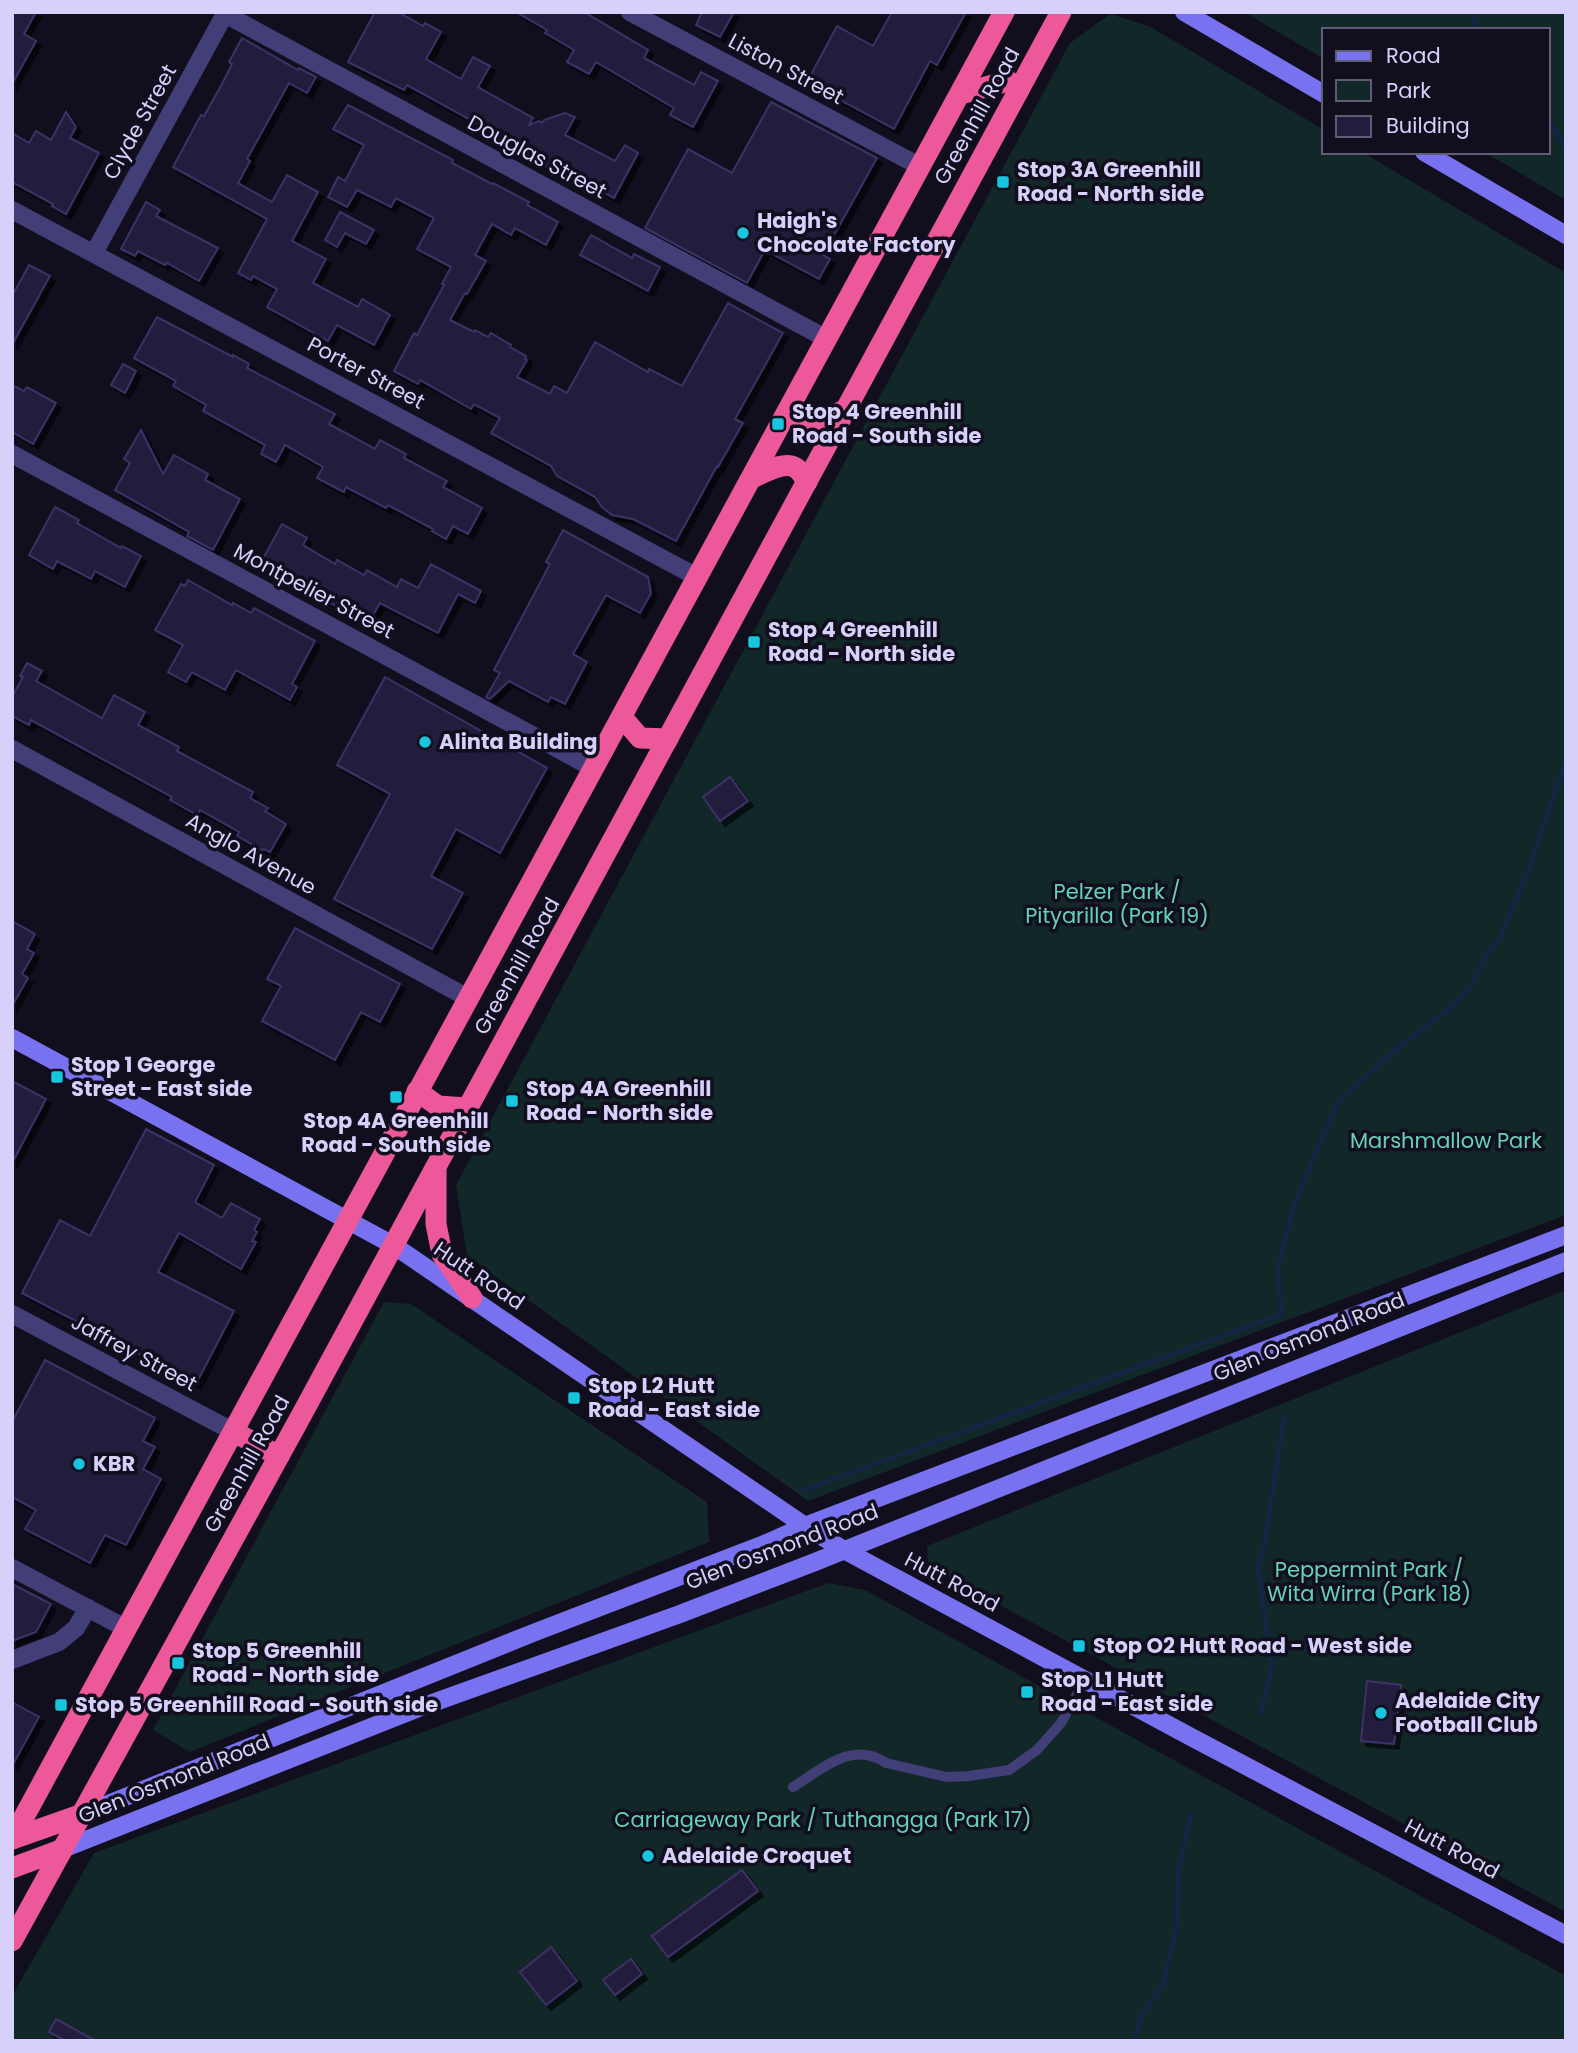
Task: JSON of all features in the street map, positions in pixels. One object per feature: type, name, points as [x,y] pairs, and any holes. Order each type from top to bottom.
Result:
[{"type":"highway","name":"Greenhill Road","points":[[12,1941],[279,1457],[1061,12]]},
{"type":"highway","name":"Greenhill Road","points":[[12,1839],[1001,16]]},
{"type":"highway","points":[[960,94],[1008,81],[1018,92]]},
{"type":"highway","points":[[791,405],[797,420],[806,429],[812,430],[830,421],[847,406]]},
{"type":"highway","points":[[752,478],[778,467],[791,466],[798,469],[807,482]]},
{"type":"highway","points":[[622,717],[640,738],[668,739]]},
{"type":"highway","points":[[417,1091],[438,1106],[467,1108]]},
{"type":"highway","points":[[437,1164],[436,1224],[442,1254],[472,1298]]},
{"type":"highway","points":[[234,1432],[279,1457]]},
{"type":"highway","name":"Glen Osmond Road","points":[[12,1839],[83,1814]]},
{"type":"highway","name":"Glen Osmond Road","points":[[12,1868],[63,1849]]},
{"type":"main road","points":[[1184,12],[1322,93]]},
{"type":"main road","points":[[1427,154],[1566,234]]},
{"type":"main road","name":"Hutt Road","points":[[12,1038],[393,1245],[844,1550],[1566,1935]]},
{"type":"main road","name":"Glen Osmond Road","points":[[83,1814],[805,1526],[1566,1235]]},
{"type":"main road","name":"Glen Osmond Road","points":[[63,1849],[424,1706],[680,1614],[844,1550],[1566,1261]]},
{"type":"main road","points":[[1391,1301],[1401,1327]]},
{"type":"street","name":"Liston Street","points":[[630,12],[921,167]]},
{"type":"street","name":"Clyde Street","points":[[94,253],[225,13]]},
{"type":"street","name":"Douglas Street","points":[[225,13],[827,339]]},
{"type":"street","name":"Porter Street","points":[[12,210],[698,577]]},
{"type":"street","name":"Montpelier Street","points":[[12,454],[593,768]]},
{"type":"street","name":"Anglo Avenue","points":[[12,749],[468,998]]},
{"type":"street","name":"Jaffrey Street","points":[[12,1314],[234,1432]]},
{"type":"street","points":[[12,1568],[127,1629]]},
{"type":"street","points":[[12,1660],[59,1642],[76,1628],[88,1608]]},
{"type":"lane","points":[[793,1787],[845,1755],[860,1753],[886,1763],[947,1777],[1009,1770],[1037,1750],[1061,1723],[1085,1680]]},
{"type":"green space","points":[[1244,12],[1566,12],[1566,200],[1487,154],[1550,154],[1550,28],[1322,28],[1322,58]]},
{"type":"green space","name":"Pelzer Park / Pityarilla (Park 19)","points":[[1110,14],[1149,26],[1322,129],[1322,154],[1365,154],[1566,273],[1566,1215],[808,1501],[467,1256],[456,1185],[1070,43]]},
{"type":"green space","name":"Peppermint Park / Wita Wirra (Park 18)","points":[[1566,1290],[1566,1912],[928,1566],[927,1546]]},
{"type":"green space","points":[[384,1302],[411,1304],[707,1502],[709,1542],[190,1752],[153,1730]]},
{"type":"green space","name":"Carriageway Park / Tuthangga (Park 17)","points":[[828,1583],[865,1590],[1566,1976],[1566,2041],[12,2041],[12,1996],[94,1853]]},
{"type":"building","points":[[12,12],[36,12],[24,34],[36,41],[12,84]]},
{"type":"building","points":[[375,12],[398,12],[423,26],[425,23],[441,32],[426,59],[461,79],[473,57],[490,66],[478,87],[533,118],[529,125],[539,121],[542,123],[565,113],[575,117],[565,135],[615,161],[625,145],[638,153],[614,198],[550,163],[547,167],[489,134],[491,131],[407,85],[404,90],[348,62]]},
{"type":"building","points":[[516,12],[584,12],[648,50],[644,58],[694,85],[701,72],[718,81],[693,127],[670,115],[674,108],[596,62],[589,74],[567,62],[574,50]]},
{"type":"building","points":[[702,12],[734,12],[720,37],[696,25]]},
{"type":"building","points":[[892,12],[966,12],[937,65],[930,61],[894,129],[807,82],[837,26],[873,46]]},
{"type":"building","points":[[242,38],[298,70],[299,68],[316,77],[307,93],[289,83],[247,159],[250,161],[238,183],[272,202],[287,175],[318,192],[292,241],[326,259],[313,283],[358,307],[362,299],[390,315],[374,345],[337,325],[328,341],[267,307],[277,289],[253,276],[251,280],[238,273],[267,219],[173,167],[201,115],[204,116],[222,84],[232,64],[229,62]]},
{"type":"building","points":[[771,102],[877,158],[823,255],[830,259],[819,279],[765,250],[747,283],[645,228],[688,149],[732,173]]},
{"type":"building","points":[[348,105],[529,202],[527,205],[558,222],[546,245],[515,228],[511,235],[492,224],[475,255],[486,261],[450,320],[488,337],[491,333],[526,356],[527,360],[517,377],[550,394],[554,386],[567,393],[595,342],[648,372],[649,369],[682,386],[728,303],[783,333],[735,419],[743,423],[676,541],[633,519],[612,515],[595,497],[557,476],[551,466],[491,433],[500,418],[474,404],[471,409],[420,380],[418,384],[394,371],[414,333],[417,335],[451,267],[417,249],[434,218],[396,198],[391,207],[357,190],[347,207],[328,197],[338,177],[345,181],[364,145],[333,129]]},
{"type":"building","points":[[66,112],[76,127],[70,138],[99,153],[66,214],[12,182],[12,133],[29,143],[36,131],[51,140]]},
{"type":"building","points":[[146,202],[160,210],[156,216],[218,248],[199,281],[138,251],[135,256],[121,249]]},
{"type":"building","points":[[340,212],[374,230],[366,244],[345,233],[337,247],[325,240]]},
{"type":"building","points":[[591,235],[632,258],[634,254],[660,267],[648,291],[580,255]]},
{"type":"building","points":[[29,265],[50,276],[12,345],[12,296]]},
{"type":"building","points":[[157,317],[233,355],[249,364],[247,368],[335,414],[329,424],[375,449],[380,440],[406,454],[404,458],[447,481],[443,487],[482,508],[468,534],[453,526],[446,539],[388,505],[386,508],[346,487],[344,492],[317,478],[323,467],[285,445],[276,462],[261,454],[265,445],[203,411],[206,405],[173,386],[176,381],[134,358]]},
{"type":"building","points":[[123,364],[136,371],[125,393],[111,385]]},
{"type":"building","points":[[12,385],[24,391],[27,387],[56,403],[33,444],[12,432]]},
{"type":"building","points":[[141,430],[163,474],[174,455],[208,474],[205,480],[240,499],[213,550],[187,536],[189,532],[115,490],[130,463],[124,459]]},
{"type":"building","points":[[55,507],[79,520],[77,523],[141,556],[125,587],[95,571],[91,579],[57,561],[53,569],[29,555]]},
{"type":"building","points":[[282,524],[307,538],[303,545],[335,564],[337,560],[364,575],[367,570],[397,587],[401,579],[418,588],[431,564],[481,591],[475,603],[458,594],[438,633],[380,603],[368,624],[261,562]]},
{"type":"building","points":[[563,530],[648,577],[651,593],[640,613],[606,595],[573,654],[587,662],[565,704],[551,697],[548,702],[509,681],[490,699],[486,697],[500,673],[494,670],[550,564],[546,562]]},
{"type":"building","points":[[188,580],[232,605],[233,603],[251,613],[254,608],[315,641],[292,684],[297,687],[290,700],[236,670],[225,690],[192,672],[186,682],[168,672],[183,645],[155,630],[181,584],[185,586]]},
{"type":"building","points":[[27,663],[42,671],[36,681],[102,718],[114,695],[145,712],[138,725],[179,747],[177,751],[253,792],[250,798],[268,808],[265,811],[286,824],[270,852],[237,836],[239,832],[200,810],[197,815],[170,800],[172,797],[31,720],[29,725],[12,716],[12,697]]},
{"type":"building","name":"Alinta Building","points":[[385,677],[547,768],[500,853],[456,829],[431,876],[463,893],[432,949],[334,899],[390,794],[337,765]]},
{"type":"building","points":[[730,777],[748,801],[720,821],[703,797]]},
{"type":"building","points":[[12,921],[35,934],[27,949],[34,953],[22,974],[28,978],[12,1006]]},
{"type":"building","points":[[295,928],[400,984],[380,1022],[361,1012],[335,1060],[262,1021],[281,986],[267,979]]},
{"type":"building","points":[[12,1081],[46,1099],[12,1163]]},
{"type":"building","points":[[146,1129],[214,1165],[195,1202],[222,1218],[231,1203],[260,1219],[252,1241],[256,1242],[241,1269],[179,1233],[158,1272],[234,1311],[196,1384],[22,1293],[60,1220],[90,1236]]},
{"type":"building","name":"KBR","points":[[45,1360],[155,1418],[143,1441],[155,1447],[143,1469],[161,1479],[126,1545],[105,1535],[90,1563],[25,1529],[36,1510],[12,1497],[12,1422]]},
{"type":"building","points":[[12,1584],[51,1604],[36,1632],[12,1641]]},
{"type":"building","name":"Adelaide City Football Club","points":[[1367,1681],[1401,1685],[1394,1744],[1361,1741]]},
{"type":"building","points":[[12,1702],[39,1717],[12,1766]]},
{"type":"building","points":[[742,1870],[758,1891],[668,1957],[652,1936]]},
{"type":"building","points":[[551,1947],[577,1981],[546,2005],[520,1972]]},
{"type":"building","points":[[631,1959],[642,1974],[615,1995],[603,1980]]},
{"type":"building","points":[[56,2019],[96,2041],[66,2041],[49,2032]]},
{"type":"waterway","points":[[1472,12],[1477,28]]},
{"type":"waterway","points":[[1550,123],[1566,149]]},
{"type":"waterway","points":[[804,1490],[1281,1314],[1278,1268],[1293,1209],[1339,1101],[1395,1050],[1453,1006],[1470,988],[1487,954],[1499,940],[1528,871],[1566,761]]},
{"type":"waterway","points":[[1261,1712],[1272,1668],[1258,1568],[1264,1547],[1284,1418]]},
{"type":"waterway","points":[[1134,2041],[1142,2016],[1163,1983],[1176,1931],[1178,1873],[1191,1814]]},
{"type":"place","name":"Stop 3A Greenhill Road - North side","points":[[1003,182]]},
{"type":"place","name":"Haigh's Chocolate Factory","points":[[743,233]]},
{"type":"place","name":"Stop 4 Greenhill Road - South side","points":[[778,424]]},
{"type":"place","name":"Stop 4 Greenhill Road - North side","points":[[754,642]]},
{"type":"place","name":"Alinta Building","points":[[425,742]]},
{"type":"place","name":"Stop 1 George Street - East side","points":[[57,1077]]},
{"type":"place","name":"Stop 4A Greenhill Road - South side","points":[[396,1097]]},
{"type":"place","name":"Stop 4A Greenhill Road - North side","points":[[512,1101]]},
{"type":"place","name":"Stop L2 Hutt Road - East side","points":[[574,1398]]},
{"type":"place","name":"KBR","points":[[79,1464]]},
{"type":"place","name":"Stop O2 Hutt Road - West side","points":[[1079,1646]]},
{"type":"place","name":"Stop 5 Greenhill Road - North side","points":[[178,1663]]},
{"type":"place","name":"Stop L1 Hutt Road - East side","points":[[1027,1692]]},
{"type":"place","name":"Stop 5 Greenhill Road - South side","points":[[61,1705]]},
{"type":"place","name":"Adelaide City Football Club","points":[[1381,1713]]},
{"type":"place","name":"Adelaide Croquet","points":[[648,1856]]},
{"type":"park label","name":"Marshmallow Park","points":[[1446,1141]]}]
